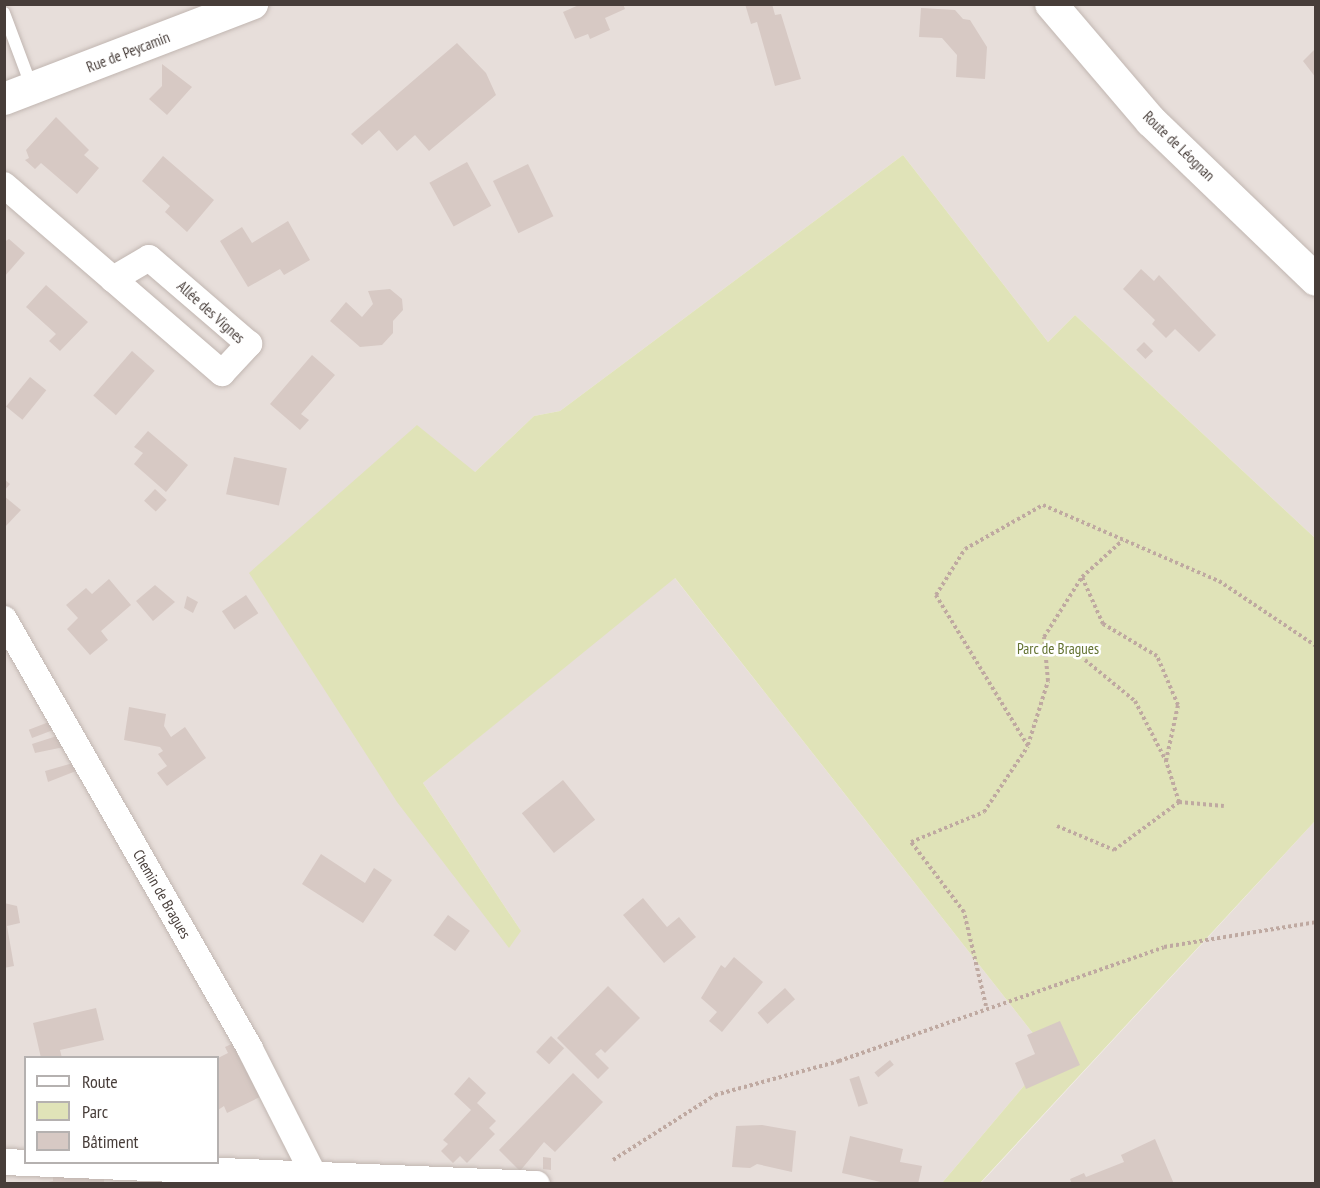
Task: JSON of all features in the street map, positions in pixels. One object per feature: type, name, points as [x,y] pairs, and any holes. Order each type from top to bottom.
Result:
[{"type":"street","name":"Rue de Peycamin","points":[[18,93],[252,4]]},
{"type":"street","name":"Route de Léognan","points":[[1051,4],[1151,121],[1316,280]]},
{"type":"street","name":"Allée des Vignes","points":[[4,185],[112,279],[222,373],[249,344],[149,258],[112,279]]},
{"type":"street","name":"Chemin de Bragues","points":[[4,619],[250,1049],[313,1173]]},
{"type":"street","points":[[4,1162],[24,1163]]},
{"type":"street","points":[[60,1164],[537,1184]]},
{"type":"lane","points":[[4,13],[18,93]]},
{"type":"path","points":[[1028,746],[936,595],[965,549],[1043,505],[1219,581],[1316,646]]},
{"type":"path","points":[[986,1006],[964,912],[911,842],[984,812],[1028,746],[1048,681],[1044,637],[1082,577],[1124,539]]},
{"type":"path","points":[[1082,577],[1102,624],[1157,656],[1178,705],[1166,761]]},
{"type":"path","points":[[1085,660],[1135,701],[1166,761],[1179,802]]},
{"type":"path","points":[[1057,826],[1114,850],[1179,802],[1224,806]]},
{"type":"path","points":[[613,1160],[715,1095],[839,1061],[986,1006],[1164,946],[1316,922]]},
{"type":"shaded area","points":[[5,5],[1315,5],[1315,538],[1075,315],[1048,342],[903,155],[560,411],[534,416],[475,472],[250,573],[521,931],[423,783],[674,577],[1050,1055],[942,1183],[5,1184]]},
{"type":"shaded area","points":[[1315,821],[1315,1183],[980,1184],[1236,907]]},
{"type":"green space","name":"Parc de Bragues","points":[[903,155],[1048,342],[1075,315],[1315,538],[1315,821],[980,1183],[942,1183],[1050,1055],[675,578],[423,783],[521,931],[509,948],[397,802],[249,573],[417,425],[475,472],[534,416],[560,411]]},
{"type":"building","points":[[581,4],[623,4],[625,9],[605,18],[610,30],[590,39],[588,34],[575,39],[563,12]]},
{"type":"building","points":[[745,4],[772,4],[775,15],[781,14],[801,79],[775,86],[757,22],[751,24]]},
{"type":"building","points":[[921,8],[955,10],[963,19],[970,20],[987,47],[985,79],[956,77],[957,55],[942,38],[919,37]]},
{"type":"building","points":[[457,43],[486,73],[496,95],[429,151],[415,135],[397,151],[379,130],[362,145],[351,134]]},
{"type":"building","points":[[1316,48],[1316,78],[1303,61]]},
{"type":"building","points":[[162,64],[192,87],[167,115],[149,99],[162,86]]},
{"type":"building","points":[[56,117],[89,150],[84,155],[99,168],[77,194],[41,163],[35,169],[25,160],[29,158],[26,150]]},
{"type":"building","points":[[163,156],[214,200],[187,232],[165,212],[170,206],[142,181]]},
{"type":"building","points":[[467,162],[491,206],[454,227],[429,183]]},
{"type":"building","points":[[528,164],[553,216],[518,233],[493,181]]},
{"type":"building","points":[[288,221],[310,260],[284,275],[280,269],[248,287],[220,241],[242,227],[252,243]]},
{"type":"building","points":[[9,239],[25,253],[4,277],[4,242]]},
{"type":"building","points":[[1141,269],[1154,281],[1159,275],[1216,335],[1199,352],[1175,329],[1166,338],[1152,324],[1155,320],[1123,289]]},
{"type":"building","points":[[46,285],[88,322],[60,351],[49,341],[56,334],[26,307]]},
{"type":"building","points":[[390,289],[402,299],[403,310],[393,321],[393,333],[382,345],[360,347],[330,321],[346,302],[362,317],[373,304],[368,291]]},
{"type":"building","points":[[1144,342],[1153,351],[1145,359],[1136,350]]},
{"type":"building","points":[[132,351],[155,371],[116,415],[93,396]]},
{"type":"building","points":[[312,355],[335,375],[301,414],[309,420],[300,430],[270,404]]},
{"type":"building","points":[[30,377],[46,390],[22,420],[6,407]]},
{"type":"building","points":[[148,431],[188,465],[166,492],[134,464],[143,453],[134,447]]},
{"type":"building","points":[[234,457],[287,468],[279,505],[226,494]]},
{"type":"building","points":[[4,479],[10,484],[4,491]]},
{"type":"building","points":[[155,489],[167,500],[156,512],[144,501]]},
{"type":"building","points":[[4,496],[21,510],[4,528]]},
{"type":"building","points":[[109,579],[131,605],[101,631],[108,640],[90,655],[67,629],[78,618],[66,605],[86,588],[92,594]]},
{"type":"building","points":[[155,585],[175,602],[153,621],[136,601]]},
{"type":"building","points":[[246,595],[258,613],[234,629],[222,611]]},
{"type":"building","points":[[187,596],[198,602],[193,613],[184,608]]},
{"type":"building","points":[[129,707],[166,714],[164,726],[171,737],[185,727],[206,758],[167,786],[157,773],[167,766],[158,754],[163,751],[160,747],[124,740]]},
{"type":"building","points":[[54,720],[57,728],[32,738],[29,730]]},
{"type":"building","points":[[60,735],[64,747],[35,753],[32,744]]},
{"type":"building","points":[[73,763],[76,771],[48,782],[45,771]]},
{"type":"building","points":[[563,780],[595,820],[554,853],[522,813]]},
{"type":"building","points":[[321,854],[365,883],[374,868],[392,880],[363,923],[302,884]]},
{"type":"building","points":[[643,898],[667,927],[679,917],[696,937],[664,963],[623,915]]},
{"type":"building","points":[[4,903],[17,906],[20,923],[7,926],[14,966],[4,968]]},
{"type":"building","points":[[448,915],[470,931],[455,951],[433,935]]},
{"type":"building","points":[[734,957],[763,982],[722,1032],[709,1021],[717,1012],[701,998],[721,965],[725,968]]},
{"type":"building","points":[[608,986],[640,1018],[605,1053],[601,1049],[595,1054],[609,1068],[598,1079],[557,1038]]},
{"type":"building","points":[[785,988],[795,999],[768,1024],[758,1013]]},
{"type":"building","points":[[96,1008],[104,1040],[60,1050],[62,1056],[41,1056],[33,1023]]},
{"type":"building","points":[[1060,1021],[1080,1065],[1026,1089],[1015,1063],[1035,1054],[1027,1035]]},
{"type":"building","points":[[551,1036],[564,1048],[549,1064],[536,1052]]},
{"type":"building","points":[[238,1041],[264,1095],[227,1113],[224,1106],[219,1109],[219,1058],[228,1053],[225,1047]]},
{"type":"building","points":[[890,1060],[894,1065],[878,1077],[874,1073]]},
{"type":"building","points":[[573,1073],[603,1102],[555,1152],[544,1142],[520,1171],[499,1150]]},
{"type":"building","points":[[859,1076],[868,1104],[858,1107],[849,1079]]},
{"type":"building","points":[[469,1077],[486,1093],[477,1103],[496,1121],[489,1128],[495,1134],[467,1163],[460,1156],[453,1163],[441,1151],[448,1144],[443,1140],[471,1110],[454,1094]]},
{"type":"building","points":[[762,1125],[796,1131],[792,1172],[757,1164],[750,1168],[732,1167],[736,1126]]},
{"type":"building","points":[[850,1136],[903,1149],[900,1162],[922,1166],[918,1184],[889,1184],[842,1173]]},
{"type":"building","points":[[1155,1139],[1174,1184],[1072,1184],[1070,1179],[1084,1173],[1086,1177],[1124,1162],[1121,1155]]},
{"type":"building","points":[[543,1157],[551,1158],[551,1170],[543,1169]]},
{"type":"building","points":[[53,1176],[104,1177],[104,1184],[39,1184],[53,1181]]}]
